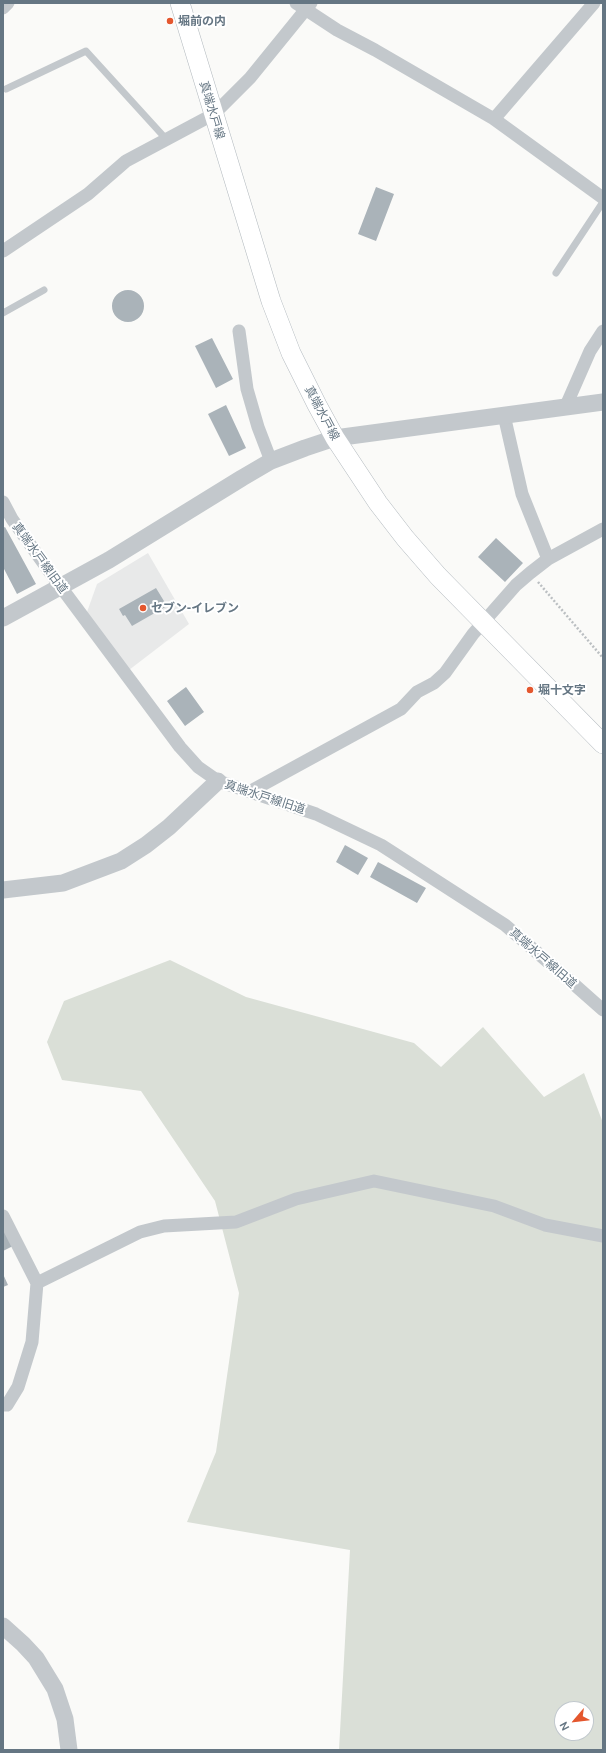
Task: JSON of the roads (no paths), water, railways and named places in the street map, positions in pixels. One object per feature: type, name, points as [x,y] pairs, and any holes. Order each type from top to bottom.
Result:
[{"type":"main road","name":"真端水戸線","points":[[180,3],[271,301],[292,353],[335,438],[365,485],[405,538],[438,576],[603,744]]},
{"type":"street","points":[[3,8],[8,3]]},
{"type":"street","points":[[494,119],[594,3]]},
{"type":"street","points":[[3,251],[88,194],[126,161],[214,114],[250,78],[304,5],[337,30],[375,50],[494,119],[603,198]]},
{"type":"street","points":[[239,331],[247,389],[258,427],[272,461]]},
{"type":"street","points":[[564,408],[590,351],[603,331]]},
{"type":"street","points":[[3,618],[109,560],[219,491],[272,461],[335,438],[603,402]]},
{"type":"street","points":[[504,415],[522,494],[548,559]]},
{"type":"street","name":"真端水戸線旧道","points":[[3,502],[12,519],[60,587],[180,747],[198,767],[218,781],[316,814],[381,845],[505,926],[603,1010]]},
{"type":"street","points":[[251,791],[401,709],[418,692],[434,683],[445,673],[473,634],[516,585],[548,559],[603,529]]},
{"type":"street","points":[[3,890],[63,883],[121,861],[146,845],[163,831],[218,781]]},
{"type":"street","points":[[38,1283],[140,1232],[164,1226],[236,1222],[296,1199],[374,1181],[494,1206],[545,1225],[603,1236]]},
{"type":"street","points":[[3,1216],[38,1283],[32,1342],[18,1387],[7,1405],[3,1405]]},
{"type":"street","points":[[3,1626],[36,1658],[55,1690],[65,1719],[69,1750]]},
{"type":"lane","points":[[6,89],[86,52],[166,140]]},
{"type":"lane","points":[[556,273],[603,202]]},
{"type":"lane","points":[[3,313],[44,290]]},
{"type":"place","name":"堀前の内","points":[[170,21]]},
{"type":"place","name":"セブン-イレブン","points":[[143,608]]},
{"type":"place","name":"堀十文字","points":[[530,690]]}]
